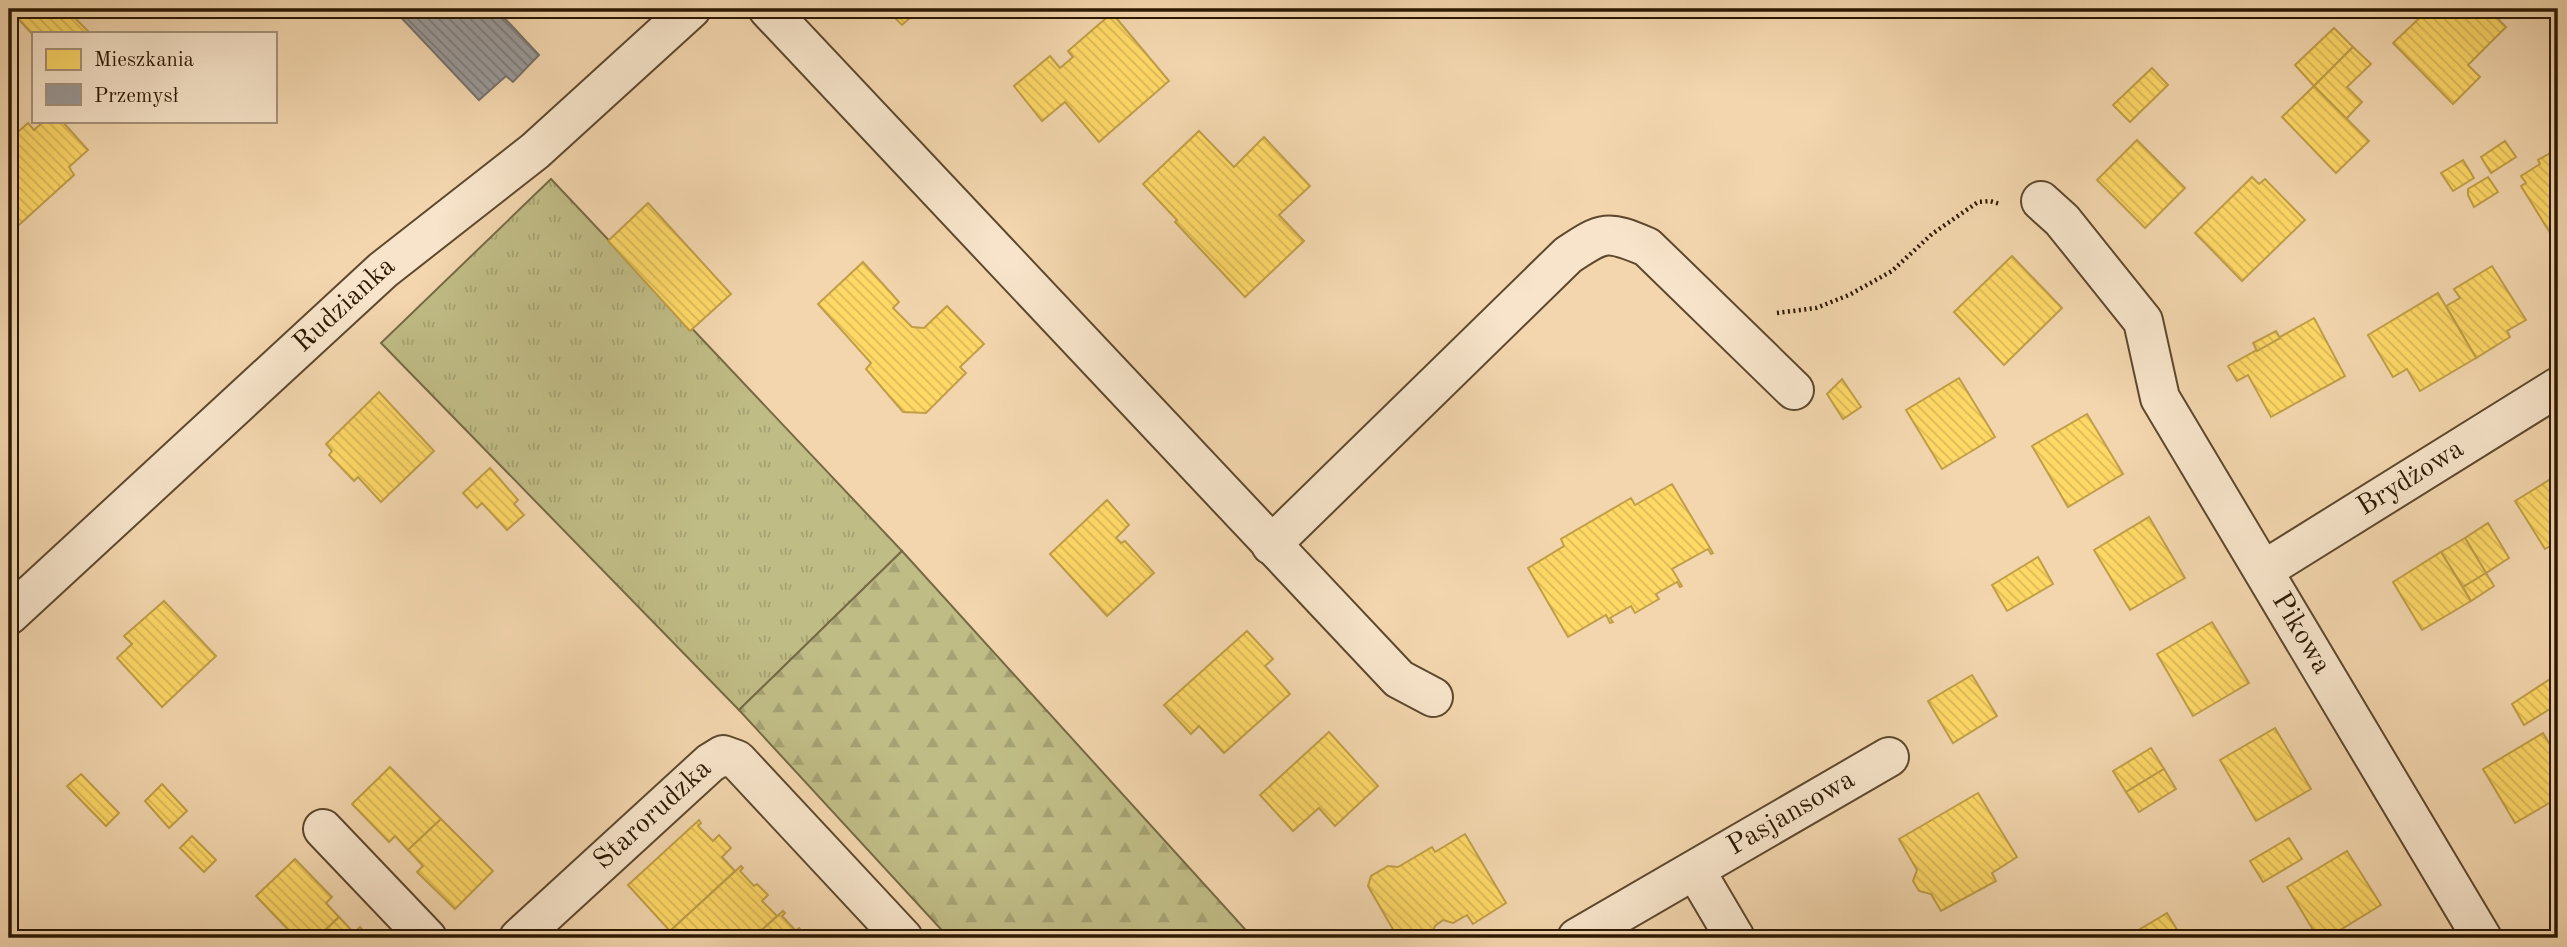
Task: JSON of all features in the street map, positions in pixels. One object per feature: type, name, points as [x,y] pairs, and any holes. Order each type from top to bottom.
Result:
[{"type":"street","name":"Rudzianka","points":[[9,615],[383,270],[535,151],[691,9]]},
{"type":"street","points":[[768,9],[1399,679],[1433,697]]},
{"type":"street","name":"Pikowa","points":[[2052,210],[2143,321],[2160,398],[2482,938]]},
{"type":"street","points":[[1271,545],[1568,256],[1605,234],[1622,236],[1647,247],[1794,390]]},
{"type":"street","name":"Brydżowa","points":[[2264,570],[2558,387]]},
{"type":"street","name":"Starorudzka","points":[[519,938],[710,763],[723,755],[737,760],[903,938]]},
{"type":"street","name":"Pasjansowa","points":[[1577,938],[1889,757]]},
{"type":"street","points":[[323,829],[427,938]]},
{"type":"street","name":"Pasjansowa","points":[[1695,870],[1735,938]]},
{"type":"path","points":[[1713,311],[1785,314],[1816,308],[1849,295],[1892,271],[1932,234],[1978,202],[1990,201],[2006,206],[2030,221],[2052,210]]},
{"type":"green space","points":[[551,179],[902,551],[739,710],[381,343]]},
{"type":"green space","points":[[902,551],[1253,938],[949,938],[739,710]]},
{"type":"building: Mieszkania","points":[[9,9],[66,9],[89,32],[32,32]]},
{"type":"building: Mieszkania","points":[[886,9],[920,9],[902,25]]},
{"type":"building: Mieszkania","points":[[2429,9],[2488,9],[2506,27],[2468,65],[2480,77],[2453,104],[2393,43]]},
{"type":"building: Mieszkania","points":[[1112,13],[1169,81],[1099,142],[1065,102],[1042,121],[1014,86],[1050,56],[1060,68],[1073,57],[1068,51]]},
{"type":"building: Mieszkania","points":[[2334,28],[2353,47],[2314,86],[2295,65]]},
{"type":"building: Mieszkania","points":[[2353,47],[2371,64],[2347,87],[2362,102],[2346,119],[2314,86]]},
{"type":"building: Mieszkania","points":[[2152,68],[2168,85],[2130,122],[2113,105]]},
{"type":"building: Mieszkania","points":[[2314,86],[2369,141],[2336,173],[2282,117]]},
{"type":"building: Mieszkania","points":[[43,122],[63,122],[88,150],[69,167],[74,175],[9,234],[9,140],[28,123],[34,130]]},
{"type":"building: Mieszkania","points":[[1199,131],[1234,167],[1264,137],[1310,186],[1279,215],[1304,241],[1245,297],[1143,184]]},
{"type":"building: Mieszkania","points":[[2137,140],[2185,188],[2145,228],[2097,180]]},
{"type":"building: Mieszkania","points":[[2505,141],[2516,157],[2491,173],[2481,157]]},
{"type":"building: Mieszkania","points":[[2552,152],[2554,156],[2558,154],[2557,244],[2521,186],[2526,183],[2521,176],[2540,164],[2538,160]]},
{"type":"building: Mieszkania","points":[[2463,160],[2474,178],[2453,191],[2441,173]]},
{"type":"building: Mieszkania","points":[[2252,177],[2259,184],[2265,179],[2305,220],[2242,281],[2195,233]]},
{"type":"building: Mieszkania","points":[[2488,177],[2498,192],[2474,207],[2468,189]]},
{"type":"building: Mieszkania","points":[[648,203],[731,294],[690,331],[608,241]]},
{"type":"building: Mieszkania","points":[[2012,256],[2062,308],[2004,365],[1954,312]]},
{"type":"building: Mieszkania","points":[[863,262],[899,302],[893,308],[912,327],[924,328],[947,306],[984,344],[960,367],[966,373],[926,413],[903,412],[866,369],[871,363],[818,304]]},
{"type":"building: Mieszkania","points":[[2492,266],[2526,320],[2507,331],[2510,337],[2476,358],[2446,306],[2460,298],[2454,289]]},
{"type":"building: Mieszkania","points":[[2438,293],[2476,358],[2420,391],[2407,369],[2393,377],[2368,335]]},
{"type":"building: Mieszkania","points":[[2314,318],[2345,376],[2271,417],[2248,375],[2237,381],[2228,366]]},
{"type":"building: Mieszkania","points":[[2276,331],[2280,338],[2257,351],[2253,343]]},
{"type":"building: Mieszkania","points":[[1959,378],[1995,437],[1942,469],[1906,410]]},
{"type":"building: Mieszkania","points":[[1842,379],[1861,407],[1843,419],[1827,394]]},
{"type":"building: Mieszkania","points":[[379,392],[434,451],[381,502],[358,477],[354,481],[329,455],[332,451],[326,444]]},
{"type":"building: Mieszkania","points":[[2087,414],[2123,474],[2068,507],[2032,446]]},
{"type":"building: Mieszkania","points":[[490,468],[518,500],[514,504],[524,515],[507,530],[482,503],[477,508],[463,493]]},
{"type":"building: Mieszkania","points":[[2558,474],[2558,495],[2549,480]]},
{"type":"building: Mieszkania","points":[[2549,480],[2558,495],[2558,541],[2545,549],[2515,501]]},
{"type":"building: Mieszkania","points":[[1672,484],[1713,553],[1708,549],[1672,569],[1682,586],[1677,582],[1656,594],[1659,599],[1635,613],[1631,606],[1610,618],[1613,622],[1610,623],[1606,615],[1568,637],[1528,568],[1564,546],[1561,539],[1631,498],[1635,505]]},
{"type":"building: Mieszkania","points":[[1107,500],[1129,525],[1116,538],[1121,543],[1125,541],[1154,573],[1107,616],[1050,554]]},
{"type":"building: Mieszkania","points":[[2149,517],[2185,578],[2130,610],[2094,550]]},
{"type":"building: Mieszkania","points":[[2488,523],[2509,558],[2486,573],[2465,538]]},
{"type":"building: Mieszkania","points":[[2465,538],[2486,573],[2463,587],[2441,552]]},
{"type":"building: Mieszkania","points":[[2441,552],[2471,601],[2422,630],[2393,582]]},
{"type":"building: Mieszkania","points":[[2038,557],[2053,584],[2007,611],[1992,585]]},
{"type":"building: Mieszkania","points":[[2486,573],[2494,586],[2471,601],[2463,587]]},
{"type":"building: Mieszkania","points":[[164,601],[216,656],[162,707],[117,658],[132,644],[124,636]]},
{"type":"building: Mieszkania","points":[[2212,622],[2249,683],[2193,716],[2157,654]]},
{"type":"building: Mieszkania","points":[[1247,631],[1273,659],[1265,666],[1290,694],[1224,753],[1199,726],[1191,734],[1164,705]]},
{"type":"building: Mieszkania","points":[[1972,675],[1997,716],[1953,743],[1928,701]]},
{"type":"building: Mieszkania","points":[[2550,679],[2558,694],[2558,704],[2524,725],[2512,704]]},
{"type":"building: Mieszkania","points":[[2275,728],[2311,789],[2256,821],[2220,760]]},
{"type":"building: Mieszkania","points":[[1329,732],[1378,786],[1335,826],[1319,808],[1293,831],[1260,795]]},
{"type":"building: Mieszkania","points":[[2543,733],[2558,758],[2558,798],[2515,823],[2483,769]]},
{"type":"building: Mieszkania","points":[[2151,748],[2164,769],[2126,792],[2113,771]]},
{"type":"building: Mieszkania","points":[[390,767],[441,819],[408,850],[395,836],[389,842],[352,804]]},
{"type":"building: Mieszkania","points":[[2164,769],[2176,789],[2139,812],[2126,792]]},
{"type":"building: Mieszkania","points":[[81,774],[119,813],[106,826],[67,786]]},
{"type":"building: Mieszkania","points":[[162,784],[187,811],[169,828],[145,801]]},
{"type":"building: Mieszkania","points":[[1978,793],[2017,857],[1992,873],[1996,881],[1941,911],[1931,894],[1919,891],[1913,881],[1917,870],[1899,839]]},
{"type":"building: Mieszkania","points":[[441,819],[493,871],[455,909],[417,872],[423,866],[408,850]]},
{"type":"building: Mieszkania","points":[[699,820],[701,823],[698,826],[713,841],[719,835],[731,848],[722,857],[735,871],[670,931],[628,885]]},
{"type":"building: Mieszkania","points":[[1465,834],[1506,903],[1473,924],[1467,915],[1453,923],[1443,920],[1427,938],[1398,938],[1368,886],[1371,876],[1388,866],[1398,867],[1432,847],[1435,852]]},
{"type":"building: Mieszkania","points":[[192,836],[216,860],[204,872],[180,848]]},
{"type":"building: Mieszkania","points":[[2289,838],[2302,859],[2263,882],[2250,861]]},
{"type":"building: Mieszkania","points":[[2347,851],[2381,905],[2327,938],[2318,938],[2287,887]]},
{"type":"building: Mieszkania","points":[[295,859],[332,897],[326,903],[339,917],[317,938],[296,938],[256,896]]},
{"type":"building: Mieszkania","points":[[741,866],[743,868],[740,871],[754,886],[757,884],[768,895],[762,901],[777,916],[753,938],[677,938],[670,931]]},
{"type":"building: Mieszkania","points":[[783,911],[785,913],[782,916],[796,931],[799,928],[808,938],[753,938]]},
{"type":"building: Mieszkania","points":[[2167,913],[2182,938],[2125,938]]},
{"type":"building: Mieszkania","points":[[339,917],[354,933],[360,927],[370,938],[317,938]]},
{"type":"building: Przemysł","points":[[393,9],[496,9],[539,55],[513,82],[506,76],[479,100]]}]
